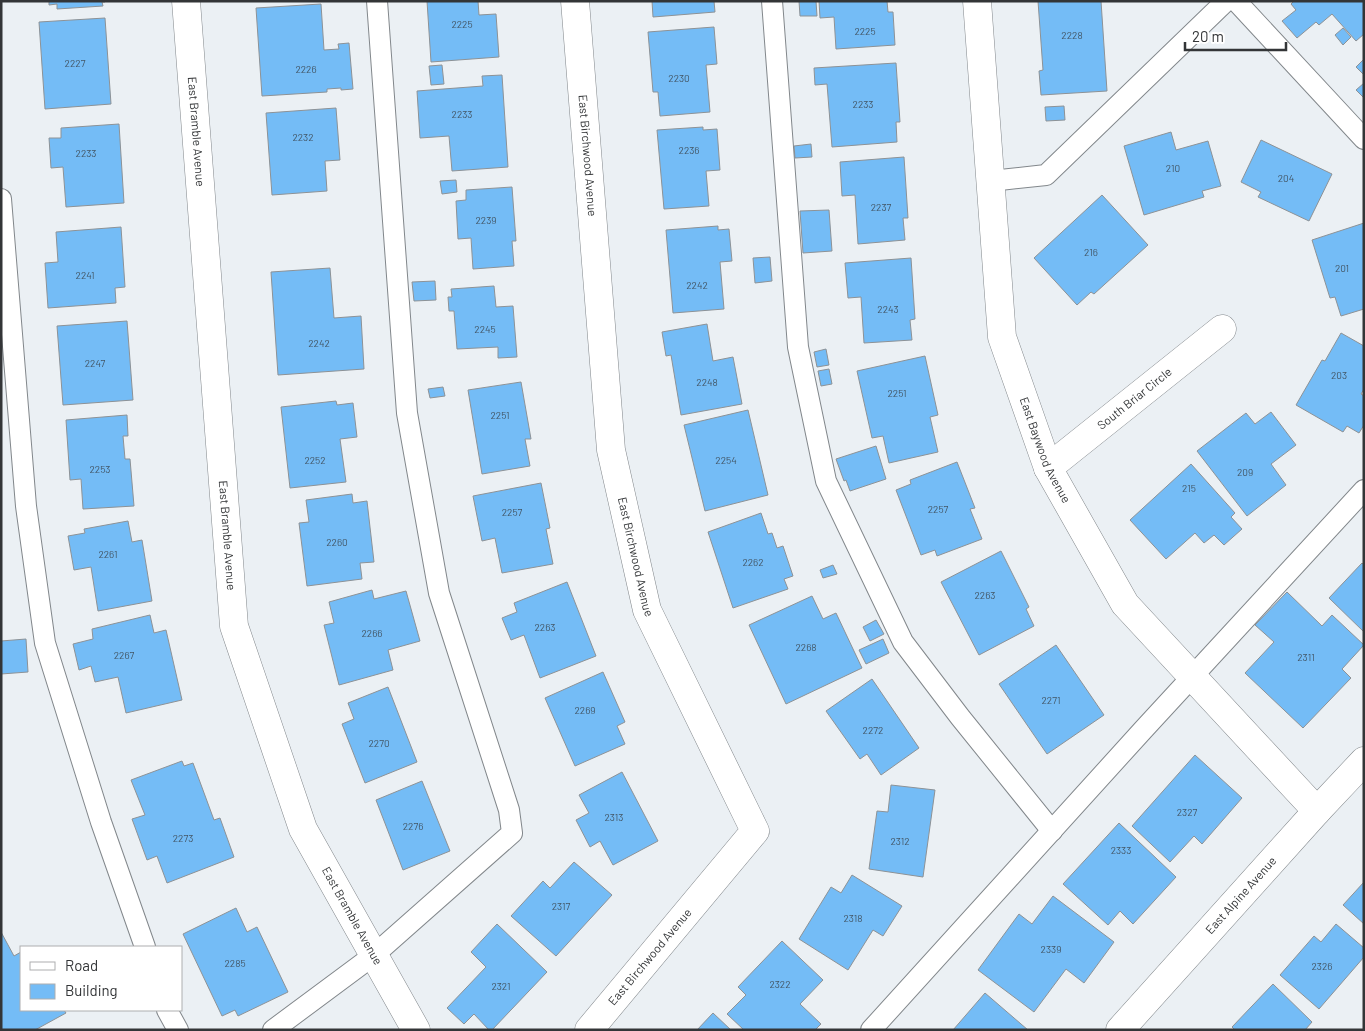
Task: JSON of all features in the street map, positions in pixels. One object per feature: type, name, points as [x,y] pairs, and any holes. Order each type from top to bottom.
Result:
[{"type":"street","name":"East Bramble Avenue","points":[[186,1],[234,626],[303,828],[416,1030]]},
{"type":"street","name":"East Birchwood Avenue","points":[[576,1],[611,450],[647,610],[755,831],[589,1030]]},
{"type":"street","name":"East Baywood Avenue","points":[[977,1],[1002,337],[1048,468],[1124,604],[1317,811]]},
{"type":"street","name":"South Briar Circle","points":[[1048,468],[1222,329]]},
{"type":"street","name":"East Alpine Avenue","points":[[1120,1030],[1364,761]]},
{"type":"lane","points":[[273,1030],[374,956],[512,833],[509,810],[439,593],[407,413],[378,1]]},
{"type":"lane","points":[[772,1],[798,347],[826,481],[903,642],[960,717],[1052,830]]},
{"type":"lane","points":[[991,181],[1046,175],[1226,1]]},
{"type":"lane","points":[[1236,1],[1364,139]]},
{"type":"lane","points":[[1,199],[26,506],[45,643],[101,822],[145,946]]},
{"type":"lane","points":[[871,1030],[1192,676],[1364,490]]},
{"type":"lane","points":[[168,1011],[178,1030]]},
{"type":"building","points":[[49,1],[105,2],[102,2],[103,6],[57,9],[57,4],[49,5]]},
{"type":"building","points":[[427,1],[478,1],[479,15],[496,14],[499,57],[431,62]]},
{"type":"building","points":[[652,1],[714,1],[715,12],[653,17]]},
{"type":"building","points":[[799,1],[816,1],[817,16],[800,16]]},
{"type":"building","points":[[819,1],[887,1],[888,12],[893,12],[895,45],[836,49],[834,17],[820,18]]},
{"type":"building","points":[[1038,1],[1101,1],[1107,91],[1041,95],[1039,71],[1043,70]]},
{"type":"building","points":[[1294,1],[1364,1],[1364,34],[1356,41],[1332,14],[1319,25],[1316,22],[1297,38],[1282,21],[1296,10],[1291,4]]},
{"type":"building","points":[[321,4],[324,50],[339,49],[338,44],[349,43],[353,89],[327,89],[327,92],[262,96],[256,8]]},
{"type":"building","points":[[105,18],[111,104],[45,109],[39,22]]},
{"type":"building","points":[[714,27],[717,64],[706,65],[710,112],[660,116],[658,92],[653,92],[648,32]]},
{"type":"building","points":[[1343,28],[1351,37],[1343,45],[1335,35]]},
{"type":"building","points":[[1364,59],[1364,75],[1356,67]]},
{"type":"building","points":[[896,63],[900,122],[896,122],[897,142],[832,147],[827,84],[815,85],[814,68]]},
{"type":"building","points":[[442,65],[444,84],[431,85],[429,66]]},
{"type":"building","points":[[502,75],[508,167],[452,171],[449,136],[420,138],[417,91],[483,86],[482,76]]},
{"type":"building","points":[[1364,83],[1364,98],[1356,90]]},
{"type":"building","points":[[1064,106],[1065,120],[1046,121],[1045,107]]},
{"type":"building","points":[[336,108],[340,160],[325,161],[327,191],[272,195],[266,113]]},
{"type":"building","points":[[119,124],[124,203],[66,207],[63,167],[51,168],[49,138],[61,138],[61,128]]},
{"type":"building","points":[[703,127],[703,130],[717,129],[720,170],[706,171],[709,206],[664,209],[657,130]]},
{"type":"building","points":[[1171,132],[1176,150],[1208,141],[1221,186],[1202,191],[1204,197],[1144,215],[1124,146]]},
{"type":"building","points":[[1261,140],[1332,174],[1309,221],[1258,197],[1261,192],[1241,182]]},
{"type":"building","points":[[811,144],[812,157],[795,158],[794,146]]},
{"type":"building","points":[[904,157],[908,218],[903,218],[905,240],[858,244],[855,195],[842,196],[840,162]]},
{"type":"building","points":[[456,180],[457,192],[442,194],[440,181]]},
{"type":"building","points":[[512,187],[516,241],[512,241],[514,266],[473,269],[471,238],[458,239],[456,201],[466,200],[466,190]]},
{"type":"building","points":[[1102,195],[1148,245],[1094,294],[1091,292],[1077,305],[1034,258]]},
{"type":"building","points":[[829,210],[832,251],[803,253],[800,211]]},
{"type":"building","points":[[1364,223],[1364,309],[1341,316],[1335,297],[1330,298],[1312,240]]},
{"type":"building","points":[[718,226],[718,230],[729,229],[732,261],[720,262],[724,309],[673,313],[666,230]]},
{"type":"building","points":[[121,227],[125,287],[115,288],[116,303],[48,308],[45,263],[58,262],[56,232]]},
{"type":"building","points":[[770,257],[772,281],[755,283],[753,258]]},
{"type":"building","points":[[911,258],[915,319],[910,320],[912,340],[864,343],[861,297],[848,298],[845,263]]},
{"type":"building","points":[[330,268],[334,318],[361,316],[364,369],[278,375],[271,272]]},
{"type":"building","points":[[435,281],[436,300],[414,301],[412,282]]},
{"type":"building","points":[[494,286],[496,307],[513,306],[517,357],[498,358],[498,347],[457,349],[454,311],[449,311],[448,297],[452,297],[451,289]]},
{"type":"building","points":[[127,321],[133,400],[63,405],[57,326]]},
{"type":"building","points":[[707,324],[713,361],[733,357],[742,404],[681,415],[671,355],[666,356],[662,332]]},
{"type":"building","points":[[1341,333],[1364,346],[1364,389],[1361,394],[1364,396],[1364,425],[1359,433],[1347,426],[1343,432],[1296,405],[1322,360],[1325,361]]},
{"type":"building","points":[[826,349],[829,365],[817,367],[814,352]]},
{"type":"building","points":[[925,356],[938,415],[930,417],[938,452],[889,463],[883,436],[872,438],[857,371]]},
{"type":"building","points":[[829,369],[832,384],[821,386],[818,371]]},
{"type":"building","points":[[521,382],[531,439],[525,439],[530,466],[482,474],[468,390]]},
{"type":"building","points":[[443,387],[445,396],[430,398],[428,389]]},
{"type":"building","points":[[336,401],[337,405],[353,403],[357,437],[340,439],[346,482],[290,488],[281,407]]},
{"type":"building","points":[[748,410],[768,495],[705,511],[684,425]]},
{"type":"building","points":[[1271,412],[1296,445],[1271,464],[1286,485],[1247,516],[1197,451],[1246,413],[1255,424]]},
{"type":"building","points":[[127,415],[128,436],[123,436],[125,459],[130,459],[134,506],[83,509],[81,479],[70,480],[66,420]]},
{"type":"building","points":[[876,446],[886,479],[850,491],[836,459]]},
{"type":"building","points":[[957,462],[975,508],[970,509],[982,539],[937,556],[935,550],[921,555],[896,490],[911,484],[910,480]]},
{"type":"building","points":[[1191,464],[1235,513],[1231,517],[1242,529],[1224,545],[1214,535],[1204,543],[1195,533],[1166,559],[1130,520]]},
{"type":"building","points":[[541,483],[550,528],[546,529],[553,564],[502,573],[495,538],[482,541],[473,496]]},
{"type":"building","points":[[352,494],[353,503],[367,501],[374,562],[360,563],[362,579],[307,586],[299,523],[309,522],[306,500]]},
{"type":"building","points":[[761,513],[768,534],[772,533],[777,548],[783,546],[793,576],[784,579],[788,589],[733,608],[708,532]]},
{"type":"building","points":[[128,521],[132,542],[142,540],[152,601],[98,611],[91,567],[74,570],[68,536],[85,533],[84,529]]},
{"type":"building","points":[[1001,551],[1029,607],[1026,609],[1034,626],[979,655],[941,582]]},
{"type":"building","points":[[1362,563],[1364,565],[1364,632],[1329,598]]},
{"type":"building","points":[[833,565],[837,574],[823,578],[820,570]]},
{"type":"building","points":[[567,582],[596,656],[540,678],[524,635],[511,640],[502,618],[517,612],[514,603]]},
{"type":"building","points":[[372,590],[374,599],[406,591],[420,641],[388,650],[393,670],[339,685],[324,625],[334,623],[329,602]]},
{"type":"building","points":[[1287,592],[1322,626],[1332,615],[1364,645],[1342,669],[1351,678],[1303,728],[1245,673],[1274,642],[1255,625]]},
{"type":"building","points":[[812,596],[823,619],[836,613],[862,668],[786,704],[749,625]]},
{"type":"building","points":[[150,615],[154,633],[166,630],[182,700],[126,713],[118,677],[95,682],[91,666],[79,670],[73,644],[93,639],[92,629]]},
{"type":"building","points":[[876,620],[884,634],[870,641],[863,627]]},
{"type":"building","points":[[26,639],[28,672],[1,674],[1,641]]},
{"type":"building","points":[[883,639],[889,653],[866,664],[859,650]]},
{"type":"building","points":[[1056,645],[1104,715],[1047,754],[999,684]]},
{"type":"building","points":[[603,672],[625,722],[617,726],[625,744],[575,766],[545,698]]},
{"type":"building","points":[[872,679],[919,748],[881,775],[867,754],[860,759],[826,711]]},
{"type":"building","points":[[388,687],[417,762],[365,783],[342,724],[354,719],[348,703]]},
{"type":"building","points":[[1195,755],[1242,798],[1202,844],[1194,836],[1170,862],[1132,826]]},
{"type":"building","points":[[182,761],[184,766],[193,763],[214,820],[220,818],[234,857],[167,883],[157,856],[147,860],[132,819],[145,815],[131,780]]},
{"type":"building","points":[[622,772],[658,841],[613,865],[600,841],[590,847],[576,820],[589,813],[579,795]]},
{"type":"building","points":[[422,781],[450,851],[403,870],[376,800]]},
{"type":"building","points":[[891,785],[935,790],[923,877],[869,869],[877,811],[888,812]]},
{"type":"building","points":[[1119,823],[1176,877],[1133,924],[1120,911],[1108,925],[1063,884]]},
{"type":"building","points":[[574,862],[612,895],[556,956],[511,916],[543,881],[550,888]]},
{"type":"building","points":[[852,875],[902,906],[883,936],[873,930],[848,970],[799,939],[831,887],[841,893]]},
{"type":"building","points":[[1364,882],[1364,924],[1343,905]]},
{"type":"building","points":[[1053,896],[1114,942],[1084,983],[1066,969],[1034,1012],[978,970],[1019,914],[1032,924]]},
{"type":"building","points":[[236,908],[247,932],[257,927],[288,992],[238,1016],[235,1010],[222,1016],[183,934]]},
{"type":"building","points":[[497,924],[547,972],[492,1030],[489,1030],[474,1014],[464,1024],[447,1008],[486,967],[471,952]]},
{"type":"building","points":[[1336,924],[1364,948],[1364,957],[1319,1009],[1280,975],[1314,936],[1321,942]]},
{"type":"building","points":[[1,932],[14,956],[20,953],[20,1011],[65,1011],[66,1013],[35,1030],[1,1030]]},
{"type":"building","points":[[782,941],[823,980],[800,1004],[821,1024],[815,1030],[744,1030],[727,1014],[746,995],[738,987]]},
{"type":"building","points":[[1273,984],[1312,1022],[1305,1030],[1235,1030],[1232,1027]]},
{"type":"building","points":[[985,993],[1028,1030],[953,1030]]},
{"type":"building","points":[[713,1013],[731,1030],[697,1030]]}]
